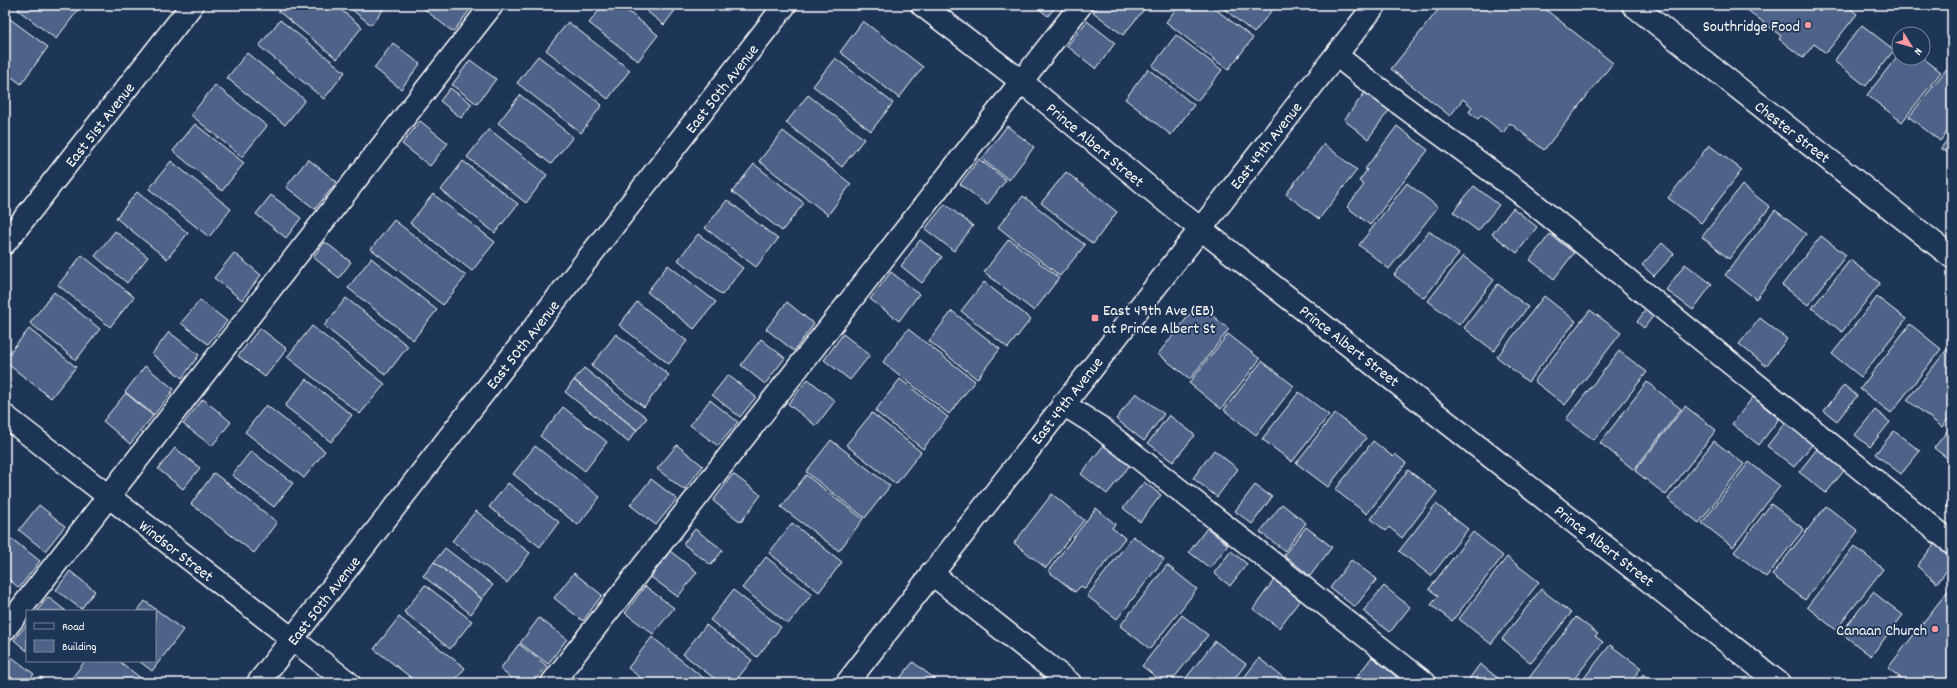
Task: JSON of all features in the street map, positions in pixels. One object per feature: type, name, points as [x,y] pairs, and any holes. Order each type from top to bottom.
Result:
[{"type":"street","name":"East 51st Avenue","points":[[5,243],[192,5]]},
{"type":"street","points":[[5,629],[492,5]]},
{"type":"street","name":"East 50th Avenue","points":[[258,683],[785,5]]},
{"type":"street","name":"Prince Albert Street","points":[[922,5],[1022,82],[1200,228],[1779,683]]},
{"type":"street","points":[[552,683],[1081,5]]},
{"type":"street","name":"East 49th Avenue","points":[[847,683],[1374,5]]},
{"type":"street","name":"Chester Street","points":[[1633,5],[1952,257]]},
{"type":"street","points":[[1336,55],[1366,79],[1522,194],[1952,543]]},
{"type":"street","points":[[1063,404],[1098,426],[1425,683]]},
{"type":"street","name":"Windsor Street","points":[[5,416],[349,683]]},
{"type":"street","points":[[931,573],[1070,683]]},
{"type":"building","points":[[22,5],[82,5],[56,39],[18,10]]},
{"type":"building","points":[[283,5],[335,5],[362,27],[337,59],[278,11]]},
{"type":"building","points":[[346,5],[387,5],[371,25]]},
{"type":"building","points":[[427,5],[470,5],[472,7],[453,32],[424,9]]},
{"type":"building","points":[[603,5],[620,5],[658,35],[638,61],[589,23]]},
{"type":"building","points":[[639,5],[679,5],[664,25]]},
{"type":"building","points":[[1034,5],[1057,5],[1048,16]]},
{"type":"building","points":[[1099,5],[1143,5],[1146,7],[1123,35],[1093,12]]},
{"type":"building","points":[[1179,5],[1210,5],[1253,38],[1228,70],[1166,22]]},
{"type":"building","points":[[1219,5],[1276,5],[1254,33]]},
{"type":"building","points":[[1442,5],[1540,5],[1613,63],[1544,150],[1510,123],[1503,133],[1481,115],[1478,119],[1469,112],[1472,107],[1463,99],[1450,116],[1391,69]]},
{"type":"building","name":"Southridge Food","points":[[1741,5],[1846,5],[1857,14],[1826,53],[1814,44],[1803,58],[1779,39],[1781,36]]},
{"type":"building","points":[[6,16],[48,47],[21,84],[5,72]]},
{"type":"building","points":[[280,20],[345,72],[324,99],[259,46]]},
{"type":"building","points":[[863,21],[923,67],[899,98],[840,52]]},
{"type":"building","points":[[1087,21],[1115,43],[1096,69],[1067,46]]},
{"type":"building","points":[[568,22],[630,70],[608,99],[546,50]]},
{"type":"building","points":[[1862,25],[1891,48],[1891,54],[1866,86],[1834,61]]},
{"type":"building","points":[[1176,35],[1222,70],[1197,101],[1152,66]]},
{"type":"building","points":[[393,43],[420,64],[401,89],[374,68]]},
{"type":"building","points":[[247,53],[305,100],[285,125],[227,78]]},
{"type":"building","points":[[538,56],[602,105],[581,133],[517,83]]},
{"type":"building","points":[[835,58],[893,103],[871,131],[813,86]]},
{"type":"building","points":[[470,60],[496,79],[477,104],[452,85]]},
{"type":"building","points":[[1952,62],[1952,126],[1940,141],[1909,117]]},
{"type":"building","points":[[1891,64],[1891,66],[1931,66],[1931,64],[1941,72],[1902,122],[1867,95]]},
{"type":"building","points":[[1148,69],[1194,105],[1171,135],[1125,99]]},
{"type":"building","points":[[5,84],[12,90],[5,99]]},
{"type":"building","points":[[215,85],[267,126],[242,157],[191,115]]},
{"type":"building","points":[[450,88],[472,104],[461,118],[440,101]]},
{"type":"building","points":[[1366,91],[1390,109],[1368,139],[1344,120]]},
{"type":"building","points":[[520,95],[573,137],[551,164],[498,123]]},
{"type":"building","points":[[808,95],[864,139],[842,167],[786,123]]},
{"type":"building","points":[[420,121],[448,143],[430,166],[402,144]]},
{"type":"building","points":[[195,124],[244,163],[222,191],[173,151]]},
{"type":"building","points":[[1007,126],[1034,147],[1009,180],[982,159]]},
{"type":"building","points":[[1397,126],[1428,150],[1370,225],[1347,207],[1364,185],[1359,181],[1367,170],[1365,169]]},
{"type":"building","points":[[489,129],[547,175],[526,203],[467,157]]},
{"type":"building","points":[[783,131],[851,184],[828,215],[759,161]]},
{"type":"building","points":[[1952,134],[1952,156],[1941,148]]},
{"type":"building","points":[[1324,144],[1357,170],[1319,219],[1286,194]]},
{"type":"building","points":[[1709,145],[1742,170],[1701,223],[1668,198]]},
{"type":"building","points":[[308,159],[337,182],[315,209],[286,187]]},
{"type":"building","points":[[979,159],[1006,180],[987,205],[960,184]]},
{"type":"building","points":[[171,161],[231,209],[209,237],[149,189]]},
{"type":"building","points":[[463,161],[518,204],[495,233],[441,190]]},
{"type":"building","points":[[754,164],[804,203],[782,231],[732,192]]},
{"type":"building","points":[[1066,172],[1117,212],[1093,244],[1041,203]]},
{"type":"building","points":[[1407,183],[1438,207],[1389,269],[1359,245]]},
{"type":"building","points":[[1742,185],[1770,207],[1729,259],[1702,237]]},
{"type":"building","points":[[1474,186],[1499,205],[1478,231],[1453,212]]},
{"type":"building","points":[[137,192],[188,233],[167,259],[116,218]]},
{"type":"building","points":[[433,194],[495,242],[472,271],[410,223]]},
{"type":"building","points":[[271,195],[301,218],[286,238],[256,214]]},
{"type":"building","points":[[1023,196],[1085,245],[1060,276],[998,227]]},
{"type":"building","points":[[727,200],[778,239],[756,267],[705,228]]},
{"type":"building","points":[[945,204],[973,226],[954,251],[925,229]]},
{"type":"building","points":[[1513,208],[1537,227],[1517,253],[1492,234]]},
{"type":"building","points":[[1775,210],[1806,234],[1756,299],[1725,275]]},
{"type":"building","points":[[394,220],[466,276],[443,305],[371,249]]},
{"type":"building","points":[[115,231],[148,257],[127,283],[95,256]]},
{"type":"building","points":[[1429,231],[1459,254],[1424,298],[1394,275]]},
{"type":"building","points":[[698,234],[743,268],[722,295],[678,260]]},
{"type":"building","points":[[1550,234],[1574,253],[1554,279],[1530,260]]},
{"type":"building","points":[[1821,236],[1846,255],[1808,305],[1782,285]]},
{"type":"building","points":[[1009,239],[1059,278],[1034,311],[984,272]]},
{"type":"building","points":[[920,240],[942,257],[922,283],[901,266]]},
{"type":"building","points":[[325,242],[351,262],[339,278],[313,257]]},
{"type":"building","points":[[1662,243],[1674,254],[1654,276],[1642,265]]},
{"type":"building","points":[[234,253],[261,275],[242,300],[214,278]]},
{"type":"building","points":[[82,255],[134,297],[110,327],[58,285]]},
{"type":"building","points":[[1463,256],[1494,280],[1459,325],[1428,301]]},
{"type":"building","points":[[371,258],[437,310],[413,340],[348,288]]},
{"type":"building","points":[[1850,260],[1880,283],[1842,332],[1812,308]]},
{"type":"building","points":[[1685,264],[1712,284],[1693,310],[1666,290]]},
{"type":"building","points":[[668,265],[716,302],[694,329],[647,292]]},
{"type":"building","points":[[891,272],[919,294],[899,321],[870,299]]},
{"type":"building","points":[[984,282],[1031,319],[1008,348],[961,311]]},
{"type":"building","points":[[1498,284],[1528,307],[1494,351],[1464,328]]},
{"type":"building","points":[[54,292],[100,329],[76,360],[30,323]]},
{"type":"building","points":[[1544,296],[1576,321],[1528,382],[1497,357]]},
{"type":"building","points":[[1877,297],[1906,319],[1861,377],[1832,354]]},
{"type":"building","points":[[346,298],[408,346],[386,375],[324,326]]},
{"type":"building","points":[[200,300],[227,321],[208,344],[181,323]]},
{"type":"building","points":[[637,302],[687,341],[669,364],[619,325]]},
{"type":"building","points":[[787,302],[814,324],[794,351],[766,329]]},
{"type":"building","points":[[1198,304],[1229,329],[1190,379],[1158,354]]},
{"type":"building","points":[[1646,309],[1654,315],[1644,328],[1637,322]]},
{"type":"building","points":[[1590,310],[1621,333],[1565,405],[1534,381]]},
{"type":"building","points":[[952,311],[1000,349],[977,379],[929,341]]},
{"type":"building","points":[[1760,318],[1787,339],[1766,366],[1739,344]]},
{"type":"building","points":[[1910,324],[1941,349],[1891,413],[1860,389]]},
{"type":"building","points":[[312,326],[385,384],[360,414],[287,357]]},
{"type":"building","points":[[260,328],[287,349],[265,377],[238,356]]},
{"type":"building","points":[[29,329],[76,367],[51,398],[5,362],[5,358]]},
{"type":"building","points":[[908,329],[975,381],[949,414],[883,362]]},
{"type":"building","points":[[169,332],[199,355],[182,378],[152,354]]},
{"type":"building","points":[[616,334],[669,375],[644,407],[591,366]]},
{"type":"building","points":[[843,334],[870,355],[850,380],[824,360]]},
{"type":"building","points":[[1228,334],[1260,359],[1221,409],[1189,383]]},
{"type":"building","points":[[761,339],[785,358],[765,384],[741,365]]},
{"type":"building","points":[[1952,343],[1952,414],[1942,427],[1907,400]]},
{"type":"building","points":[[1619,351],[1647,372],[1594,440],[1566,419]]},
{"type":"building","points":[[1262,361],[1294,386],[1256,435],[1224,410]]},
{"type":"building","points":[[145,366],[174,389],[154,415],[125,392]]},
{"type":"building","points":[[584,368],[647,418],[637,430],[574,380]]},
{"type":"building","points":[[728,375],[756,397],[740,417],[712,395]]},
{"type":"building","points":[[306,379],[352,415],[331,442],[285,406]]},
{"type":"building","points":[[808,379],[835,401],[816,426],[788,404]]},
{"type":"building","points":[[900,379],[948,417],[923,449],[875,411]]},
{"type":"building","points":[[574,380],[637,430],[628,442],[565,392]]},
{"type":"building","points":[[1647,382],[1681,409],[1634,470],[1600,443]]},
{"type":"building","points":[[1844,385],[1857,396],[1837,421],[1824,411]]},
{"type":"building","points":[[1299,392],[1329,415],[1292,462],[1262,439]]},
{"type":"building","points":[[126,393],[153,416],[130,444],[103,421]]},
{"type":"building","points":[[1136,393],[1164,414],[1144,441],[1116,419]]},
{"type":"building","points":[[1753,397],[1779,419],[1759,445],[1732,424]]},
{"type":"building","points":[[203,399],[231,422],[212,446],[183,424]]},
{"type":"building","points":[[710,400],[738,422],[718,446],[690,425]]},
{"type":"building","points":[[266,405],[325,451],[304,478],[245,432]]},
{"type":"building","points":[[1685,406],[1716,430],[1666,495],[1635,471]]},
{"type":"building","points":[[563,407],[607,442],[585,471],[540,436]]},
{"type":"building","points":[[1875,410],[1890,422],[1870,447],[1855,435]]},
{"type":"building","points":[[872,413],[921,452],[896,484],[846,445]]},
{"type":"building","points":[[1335,413],[1366,438],[1328,487],[1296,463]]},
{"type":"building","points":[[1169,415],[1195,435],[1173,462],[1148,443]]},
{"type":"building","points":[[1788,419],[1815,441],[1794,467],[1767,446]]},
{"type":"building","points":[[1952,425],[1952,462],[1934,448]]},
{"type":"building","points":[[1894,431],[1920,451],[1901,474],[1875,454]]},
{"type":"building","points":[[831,440],[890,486],[865,518],[806,472]]},
{"type":"building","points":[[1373,441],[1393,457],[1395,454],[1406,463],[1367,514],[1335,490]]},
{"type":"building","points":[[1714,441],[1744,464],[1699,523],[1668,499]]},
{"type":"building","points":[[677,445],[703,466],[684,490],[657,469]]},
{"type":"building","points":[[1104,445],[1130,465],[1107,494],[1081,474]]},
{"type":"building","points":[[1820,445],[1847,467],[1826,493],[1799,472]]},
{"type":"building","points":[[535,446],[600,497],[578,525],[513,474]]},
{"type":"building","points":[[175,448],[200,468],[183,489],[158,469]]},
{"type":"building","points":[[1214,450],[1238,469],[1217,497],[1193,478]]},
{"type":"building","points":[[251,451],[293,483],[274,507],[232,475]]},
{"type":"building","points":[[1749,462],[1780,486],[1733,547],[1702,523]]},
{"type":"building","points":[[1408,470],[1437,492],[1402,538],[1389,527],[1386,531],[1371,519]]},
{"type":"building","points":[[214,473],[277,522],[254,553],[191,504]]},
{"type":"building","points":[[733,474],[761,495],[741,522],[713,501]]},
{"type":"building","points":[[806,475],[863,519],[839,551],[781,507]]},
{"type":"building","points":[[651,479],[677,499],[656,525],[630,505]]},
{"type":"building","points":[[1144,482],[1161,495],[1140,522],[1123,508]]},
{"type":"building","points":[[508,483],[559,522],[540,547],[489,507]]},
{"type":"building","points":[[1255,485],[1272,497],[1252,524],[1235,511]]},
{"type":"building","points":[[1052,494],[1084,520],[1046,568],[1014,543]]},
{"type":"building","points":[[1952,499],[1952,511],[1946,506]]},
{"type":"building","points":[[1282,504],[1306,523],[1285,551],[1260,532]]},
{"type":"building","points":[[1436,504],[1468,529],[1431,576],[1399,551]]},
{"type":"building","points":[[1771,504],[1804,529],[1766,577],[1734,552]]},
{"type":"building","points":[[39,505],[65,526],[45,551],[19,530]]},
{"type":"building","points":[[1826,506],[1858,531],[1805,600],[1772,575]]},
{"type":"building","points":[[1096,508],[1115,524],[1112,528],[1125,538],[1085,589],[1081,586],[1075,592],[1048,571]]},
{"type":"building","points":[[476,511],[530,553],[507,583],[452,541]]},
{"type":"building","points":[[792,523],[842,562],[819,592],[769,553]]},
{"type":"building","points":[[1306,527],[1332,547],[1310,576],[1284,555]]},
{"type":"building","points":[[1207,528],[1228,545],[1210,568],[1189,552]]},
{"type":"building","points":[[695,529],[723,550],[711,565],[683,544]]},
{"type":"building","points":[[1473,532],[1503,556],[1452,621],[1431,605],[1438,596],[1429,589]]},
{"type":"building","points":[[1133,536],[1164,559],[1117,619],[1087,596]]},
{"type":"building","points":[[12,539],[40,561],[19,588],[5,576],[5,548]]},
{"type":"building","points":[[1936,542],[1952,555],[1952,564],[1937,583],[1917,566]]},
{"type":"building","points":[[1854,546],[1883,569],[1836,630],[1807,607]]},
{"type":"building","points":[[445,548],[493,585],[482,599],[434,562]]},
{"type":"building","points":[[670,551],[697,572],[678,597],[651,577]]},
{"type":"building","points":[[1231,551],[1247,564],[1230,586],[1214,573]]},
{"type":"building","points":[[766,557],[812,594],[788,624],[742,588]]},
{"type":"building","points":[[1507,557],[1539,582],[1491,644],[1459,619]]},
{"type":"building","points":[[1351,560],[1377,579],[1355,607],[1330,588]]},
{"type":"building","points":[[434,562],[482,599],[471,614],[423,576]]},
{"type":"building","points":[[1167,565],[1197,589],[1150,649],[1120,626]]},
{"type":"building","points":[[70,571],[95,591],[81,609],[56,590]]},
{"type":"building","points":[[574,573],[602,595],[583,621],[554,598]]},
{"type":"building","points":[[1274,580],[1300,600],[1279,628],[1253,609]]},
{"type":"building","points":[[5,583],[9,586],[5,591]]},
{"type":"building","points":[[425,585],[472,621],[450,649],[404,612]]},
{"type":"building","points":[[645,586],[674,608],[653,634],[625,613]]},
{"type":"building","points":[[1384,586],[1410,607],[1390,632],[1363,611]]},
{"type":"building","name":"Canaan Church","points":[[1950,588],[1952,590],[1952,683],[1907,683],[1888,668]]},
{"type":"building","points":[[1541,589],[1571,613],[1531,663],[1502,639]]},
{"type":"building","points":[[733,590],[781,627],[757,657],[710,620]]},
{"type":"building","points":[[1873,592],[1903,615],[1871,656],[1841,633]]},
{"type":"building","points":[[48,597],[65,610],[38,610]]},
{"type":"building","points":[[145,601],[183,630],[152,671],[140,662],[156,662],[156,610],[138,610]]},
{"type":"building","points":[[1182,615],[1208,635],[1170,683],[1164,683],[1142,666]]},
{"type":"building","points":[[399,617],[465,668],[453,683],[418,683],[374,649]]},
{"type":"building","points":[[1576,617],[1598,634],[1595,636],[1603,642],[1571,683],[1525,683]]},
{"type":"building","points":[[539,618],[567,639],[548,664],[520,643]]},
{"type":"building","points":[[26,625],[26,650],[14,640]]},
{"type":"building","points":[[706,625],[752,660],[734,683],[720,683],[683,654]]},
{"type":"building","points":[[652,637],[710,683],[647,683],[628,668]]},
{"type":"building","points":[[1215,641],[1246,664],[1231,683],[1182,683]]},
{"type":"building","points":[[519,644],[547,666],[533,683],[517,683],[500,669]]},
{"type":"building","points":[[1610,645],[1641,668],[1630,683],[1580,683]]},
{"type":"building","points":[[5,652],[34,674],[27,683],[5,683]]},
{"type":"building","points":[[1372,657],[1397,677],[1393,683],[1352,683]]},
{"type":"building","points":[[1259,658],[1290,683],[1240,683]]},
{"type":"building","points":[[84,662],[120,662],[147,683],[68,683]]},
{"type":"building","points":[[913,662],[940,683],[896,683]]},
{"type":"building","points":[[1480,664],[1504,683],[1466,683]]},
{"type":"building","points":[[1643,674],[1653,683],[1636,683]]},
{"type":"building","points":[[1301,676],[1310,683],[1296,683]]},
{"type":"building","points":[[41,677],[48,683],[36,683]]},
{"type":"place","name":"Southridge Food","points":[[1808,25]]},
{"type":"place","name":"East 49th Ave (EB) at Prince Albert St","points":[[1095,318]]},
{"type":"place","name":"Canaan Church","points":[[1935,629]]}]
